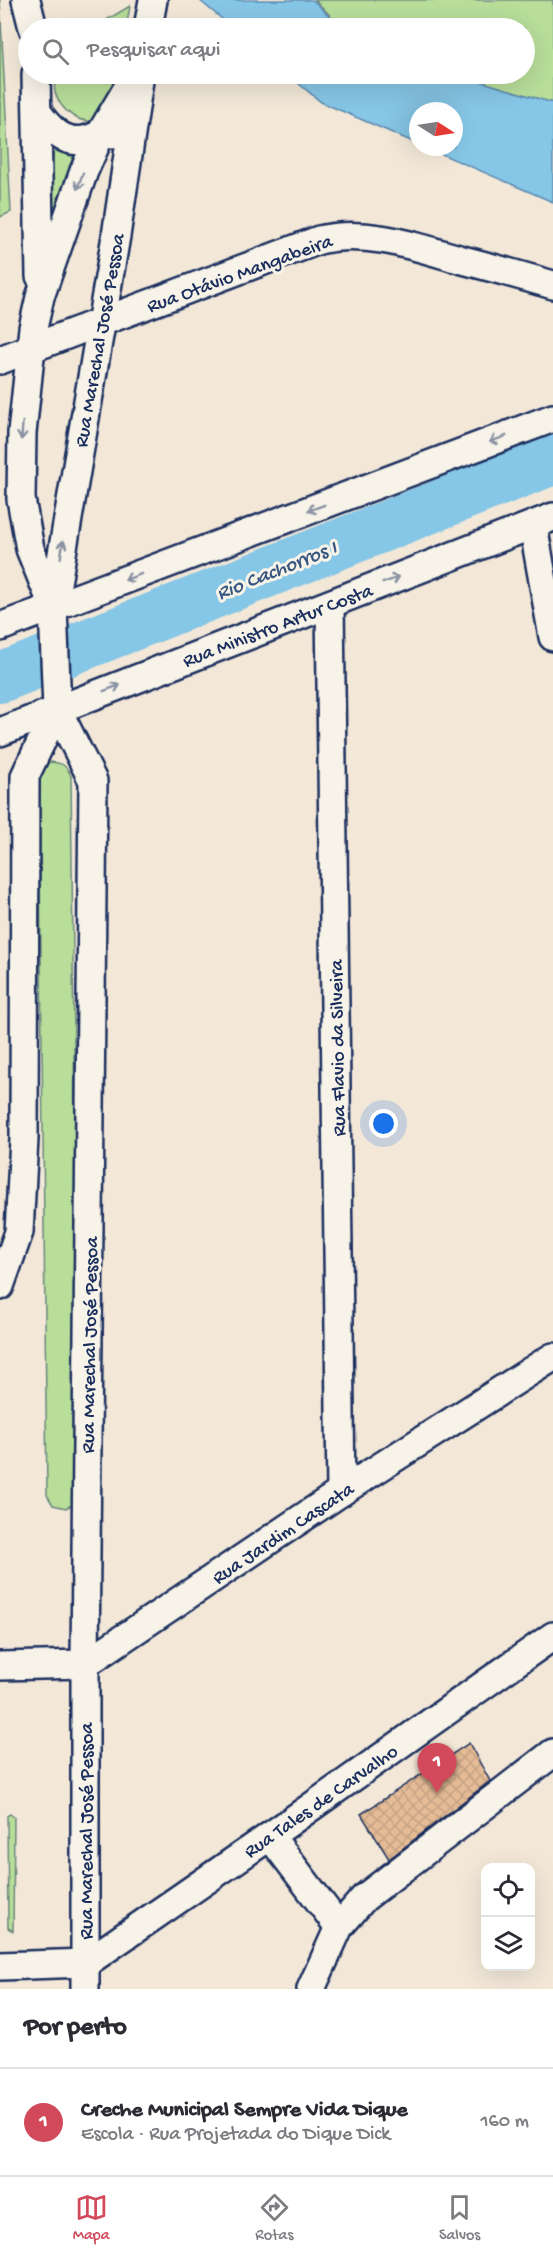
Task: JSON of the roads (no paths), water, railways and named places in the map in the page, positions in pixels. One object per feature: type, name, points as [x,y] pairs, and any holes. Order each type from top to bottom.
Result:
[{"type":"street","points":[[26,0],[30,18]]},
{"type":"street","points":[[150,18],[153,0]]},
{"type":"street","points":[[37,84],[40,297]]},
{"type":"street","name":"Rua Marechal José Pessoa","points":[[53,607],[30,549],[23,521],[21,456],[30,348],[40,297],[84,171],[101,133],[132,84]]},
{"type":"street","name":"Rua Marechal José Pessoa","points":[[86,1976],[85,1664],[93,781],[57,696],[53,607],[130,148],[137,84]]},
{"type":"street","points":[[38,113],[47,126],[63,137],[85,140],[101,133],[116,135],[123,139],[130,148]]},
{"type":"street","name":"Rua Otávio Mangabeira","points":[[0,360],[319,240],[338,236],[396,242],[553,285]]},
{"type":"street","points":[[0,373],[26,391]]},
{"type":"street","points":[[0,627],[553,418]]},
{"type":"street","points":[[543,521],[553,637]]},
{"type":"street","name":"Rua Ministro Artur Costa","points":[[0,732],[57,696],[330,604],[543,521]]},
{"type":"street","name":"Rua Flavio da Silveira","points":[[330,604],[341,1492]]},
{"type":"street","name":"Rua Marechal José Pessoa","points":[[0,1287],[24,1139],[25,776],[57,696]]},
{"type":"street","name":"Rua Jardim Cascata","points":[[85,1664],[341,1492],[553,1357]]},
{"type":"street","name":"Rua Tales de Carvalho","points":[[86,1976],[270,1836],[553,1636]]},
{"type":"street","points":[[0,1666],[85,1664]]},
{"type":"street","points":[[311,1989],[339,1927],[364,1898],[553,1753]]},
{"type":"street","points":[[270,1836],[339,1927]]},
{"type":"street","points":[[0,1966],[86,1976]]},
{"type":"water","points":[[199,0],[313,0],[331,18],[221,18]]},
{"type":"water","points":[[299,84],[489,84],[553,103],[553,202],[446,156],[463,156],[463,102],[409,102],[409,140],[321,102]]},
{"type":"waterway","name":"Rio Cachorros I","points":[[0,678],[553,460]]},
{"type":"place","name":"Creche Municipal Sempre Vida Dique","points":[[437,1793]]}]
